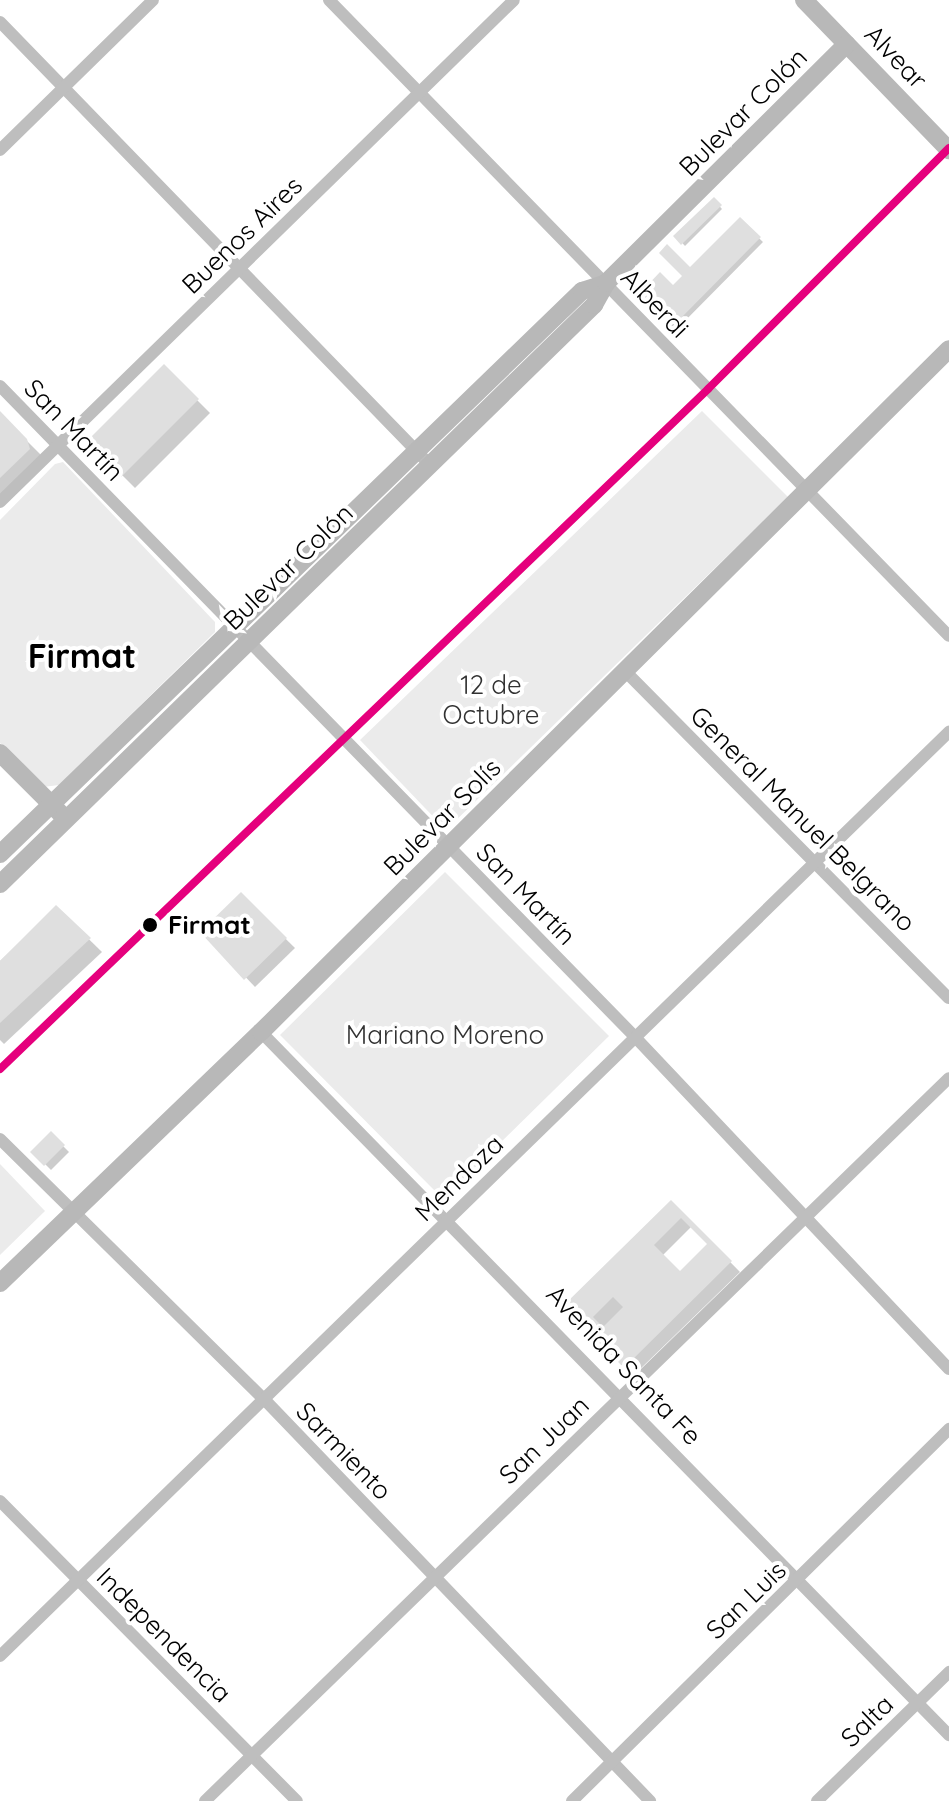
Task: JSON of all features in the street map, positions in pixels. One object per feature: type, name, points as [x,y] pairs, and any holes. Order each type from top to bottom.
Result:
[{"type":"main road","name":"Alvear","points":[[804,0],[949,150]]},
{"type":"main road","name":"Bulevar Colón","points":[[0,854],[243,634],[424,459],[582,291],[606,283],[847,44]]},
{"type":"main road","name":"Bulevar Solís","points":[[0,1283],[449,847],[949,349]]},
{"type":"main road","name":"Bulevar Colón","points":[[0,884],[66,820],[243,634]]},
{"type":"main road","points":[[0,753],[66,820]]},
{"type":"street","points":[[0,150],[153,0]]},
{"type":"street","name":"Alberdi","points":[[329,0],[949,636]]},
{"type":"street","name":"Buenos Aires","points":[[0,502],[514,0]]},
{"type":"street","points":[[0,22],[424,459]]},
{"type":"street","name":"San Martín","points":[[0,386],[635,1037],[949,1369]]},
{"type":"street","name":"General Manuel Belgrano","points":[[625,671],[949,998]]},
{"type":"street","name":"Mendoza","points":[[0,1656],[949,732]]},
{"type":"street","name":"Avenida Santa Fe","points":[[261,1032],[949,1735]]},
{"type":"street","name":"San Juan","points":[[205,1801],[802,1217],[949,1078]]},
{"type":"street","name":"Sarmiento","points":[[0,1139],[263,1398],[650,1801]]},
{"type":"street","name":"San Luis","points":[[572,1801],[949,1429]]},
{"type":"street","name":"Independencia","points":[[0,1501],[297,1801]]},
{"type":"street","name":"Salta","points":[[817,1801],[949,1672]]},
{"type":"green space","name":"12 de Octubre","points":[[702,411],[788,497],[446,830],[360,740]]},
{"type":"green space","points":[[63,462],[215,622],[215,632],[59,785],[43,787],[0,743],[0,520],[55,464]]},
{"type":"green space","name":"Mariano Moreno","points":[[445,872],[609,1036],[443,1199],[280,1035]]},
{"type":"green space","points":[[0,1164],[45,1211],[0,1255]]},
{"type":"building","points":[[714,197],[722,205],[681,245],[673,236]]},
{"type":"building","points":[[740,217],[761,237],[680,319],[671,310],[661,320],[641,292],[660,272],[673,285],[682,276],[659,253],[667,244],[690,267]]},
{"type":"building","points":[[164,364],[199,399],[121,477],[86,442]]},
{"type":"building","points":[[0,411],[27,439],[30,449],[0,478]]},
{"type":"building","points":[[241,892],[287,938],[244,980],[200,932]]},
{"type":"building","points":[[56,905],[91,938],[0,1023],[0,961]]},
{"type":"building","points":[[51,1131],[65,1145],[44,1166],[30,1152]]},
{"type":"building","points":[[671,1200],[732,1261],[624,1368],[563,1306]],"holes":[[[681,1218],[707,1244],[680,1271],[654,1245]],[[613,1297],[623,1307],[603,1327],[593,1317]]]},
{"type":"transit line","points":[[0,1069],[708,389],[949,148]]},
{"type":"place","name":"Firmat","points":[[150,925]]},
{"type":"district","name":"Firmat","points":[[82,656]]}]
